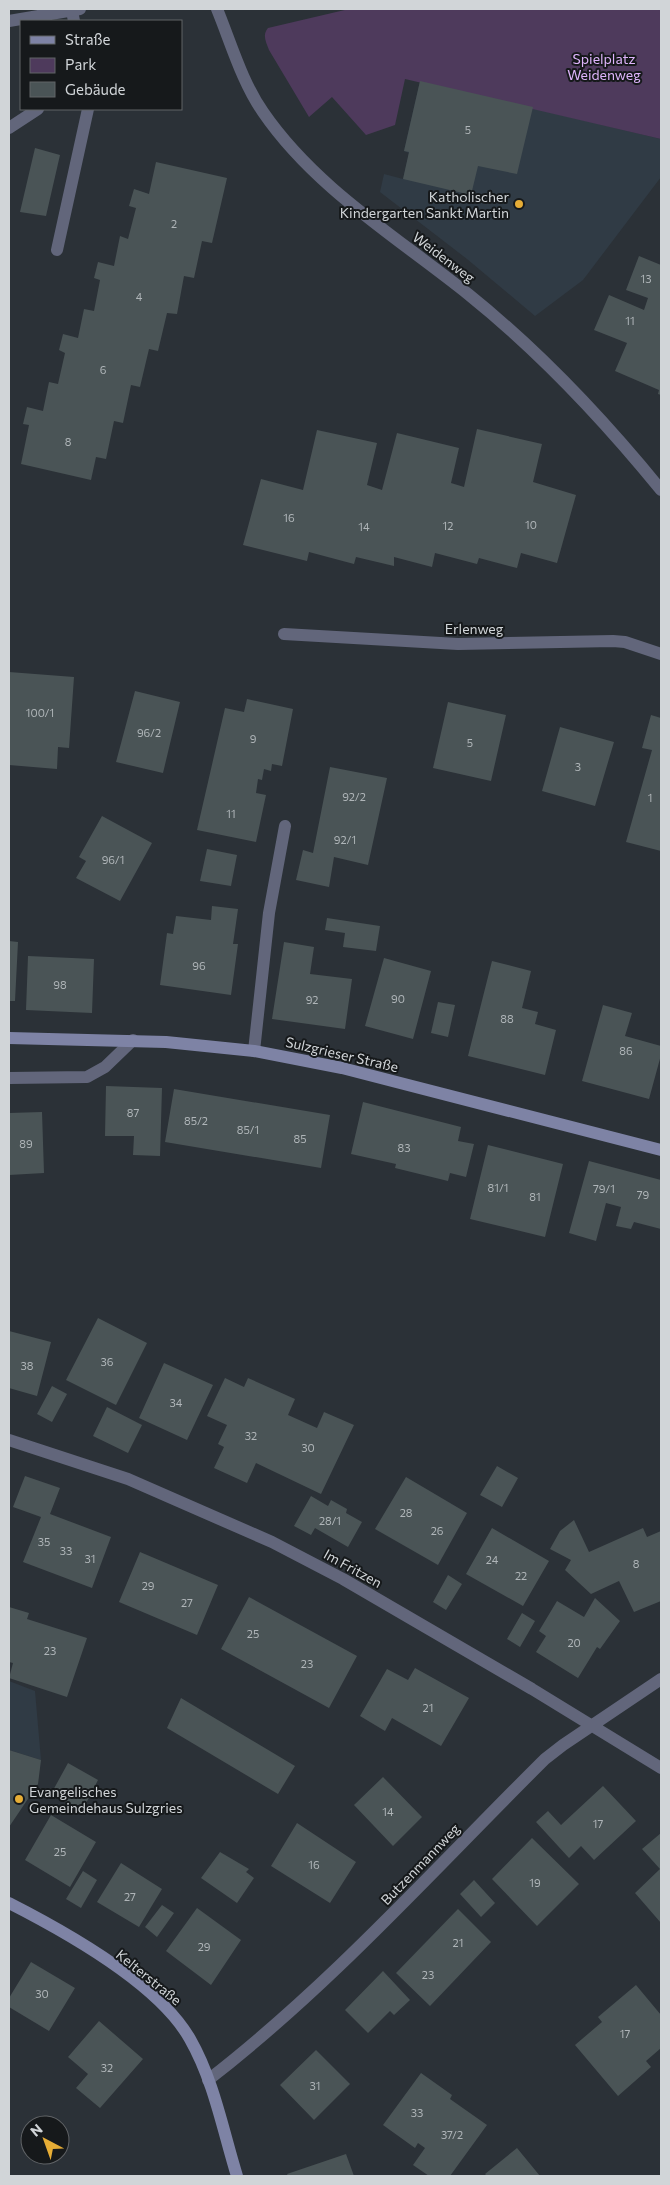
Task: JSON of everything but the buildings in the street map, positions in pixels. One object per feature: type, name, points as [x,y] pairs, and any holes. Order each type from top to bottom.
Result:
[{"type":"main road","name":"Sulzgrieser Straße","points":[[9,1038],[133,1040],[254,1051],[342,1068],[661,1150]]},
{"type":"main road","name":"Kelterstraße","points":[[9,1903],[92,1951],[144,1988],[169,2010],[190,2038],[208,2080],[237,2176]]},
{"type":"street","name":"Weidenweg","points":[[217,9],[256,102],[293,150],[344,198],[468,294],[526,345],[580,399],[661,490]]},
{"type":"street","points":[[9,21],[75,13]]},
{"type":"street","points":[[9,128],[36,110]]},
{"type":"street","points":[[58,250],[88,110]]},
{"type":"street","name":"Erlenweg","points":[[284,634],[458,644],[613,641],[632,644],[661,654]]},
{"type":"street","points":[[254,1051],[273,888],[285,826]]},
{"type":"street","points":[[9,1078],[87,1077],[105,1067],[133,1040]]},
{"type":"street","name":"Im Fritzen","points":[[9,1440],[128,1479],[272,1542],[343,1579],[592,1725],[661,1768]]},
{"type":"street","name":"Butzenmannweg","points":[[208,2080],[251,2046],[370,1936],[545,1759],[661,1678]]},
{"type":"shaded area","name":"Katholischer Kindergarten Sankt Martin","points":[[420,81],[661,139],[661,177],[583,280],[535,316],[467,259],[380,192],[384,174],[403,179],[409,153],[404,151]]},
{"type":"shaded area","points":[[9,1681],[35,1691],[41,1760],[9,1750]]},
{"type":"green space","name":"Spielplatz Weidenweg","points":[[349,9],[661,9],[661,139],[405,79],[395,125],[366,135],[332,97],[309,117],[269,50],[265,33],[268,28]]},
{"type":"place","name":"Katholischer Kindergarten Sankt Martin","points":[[519,204]]},
{"type":"place","name":"Evangelisches Gemeindehaus Sulzgries","points":[[19,1799]]}]
